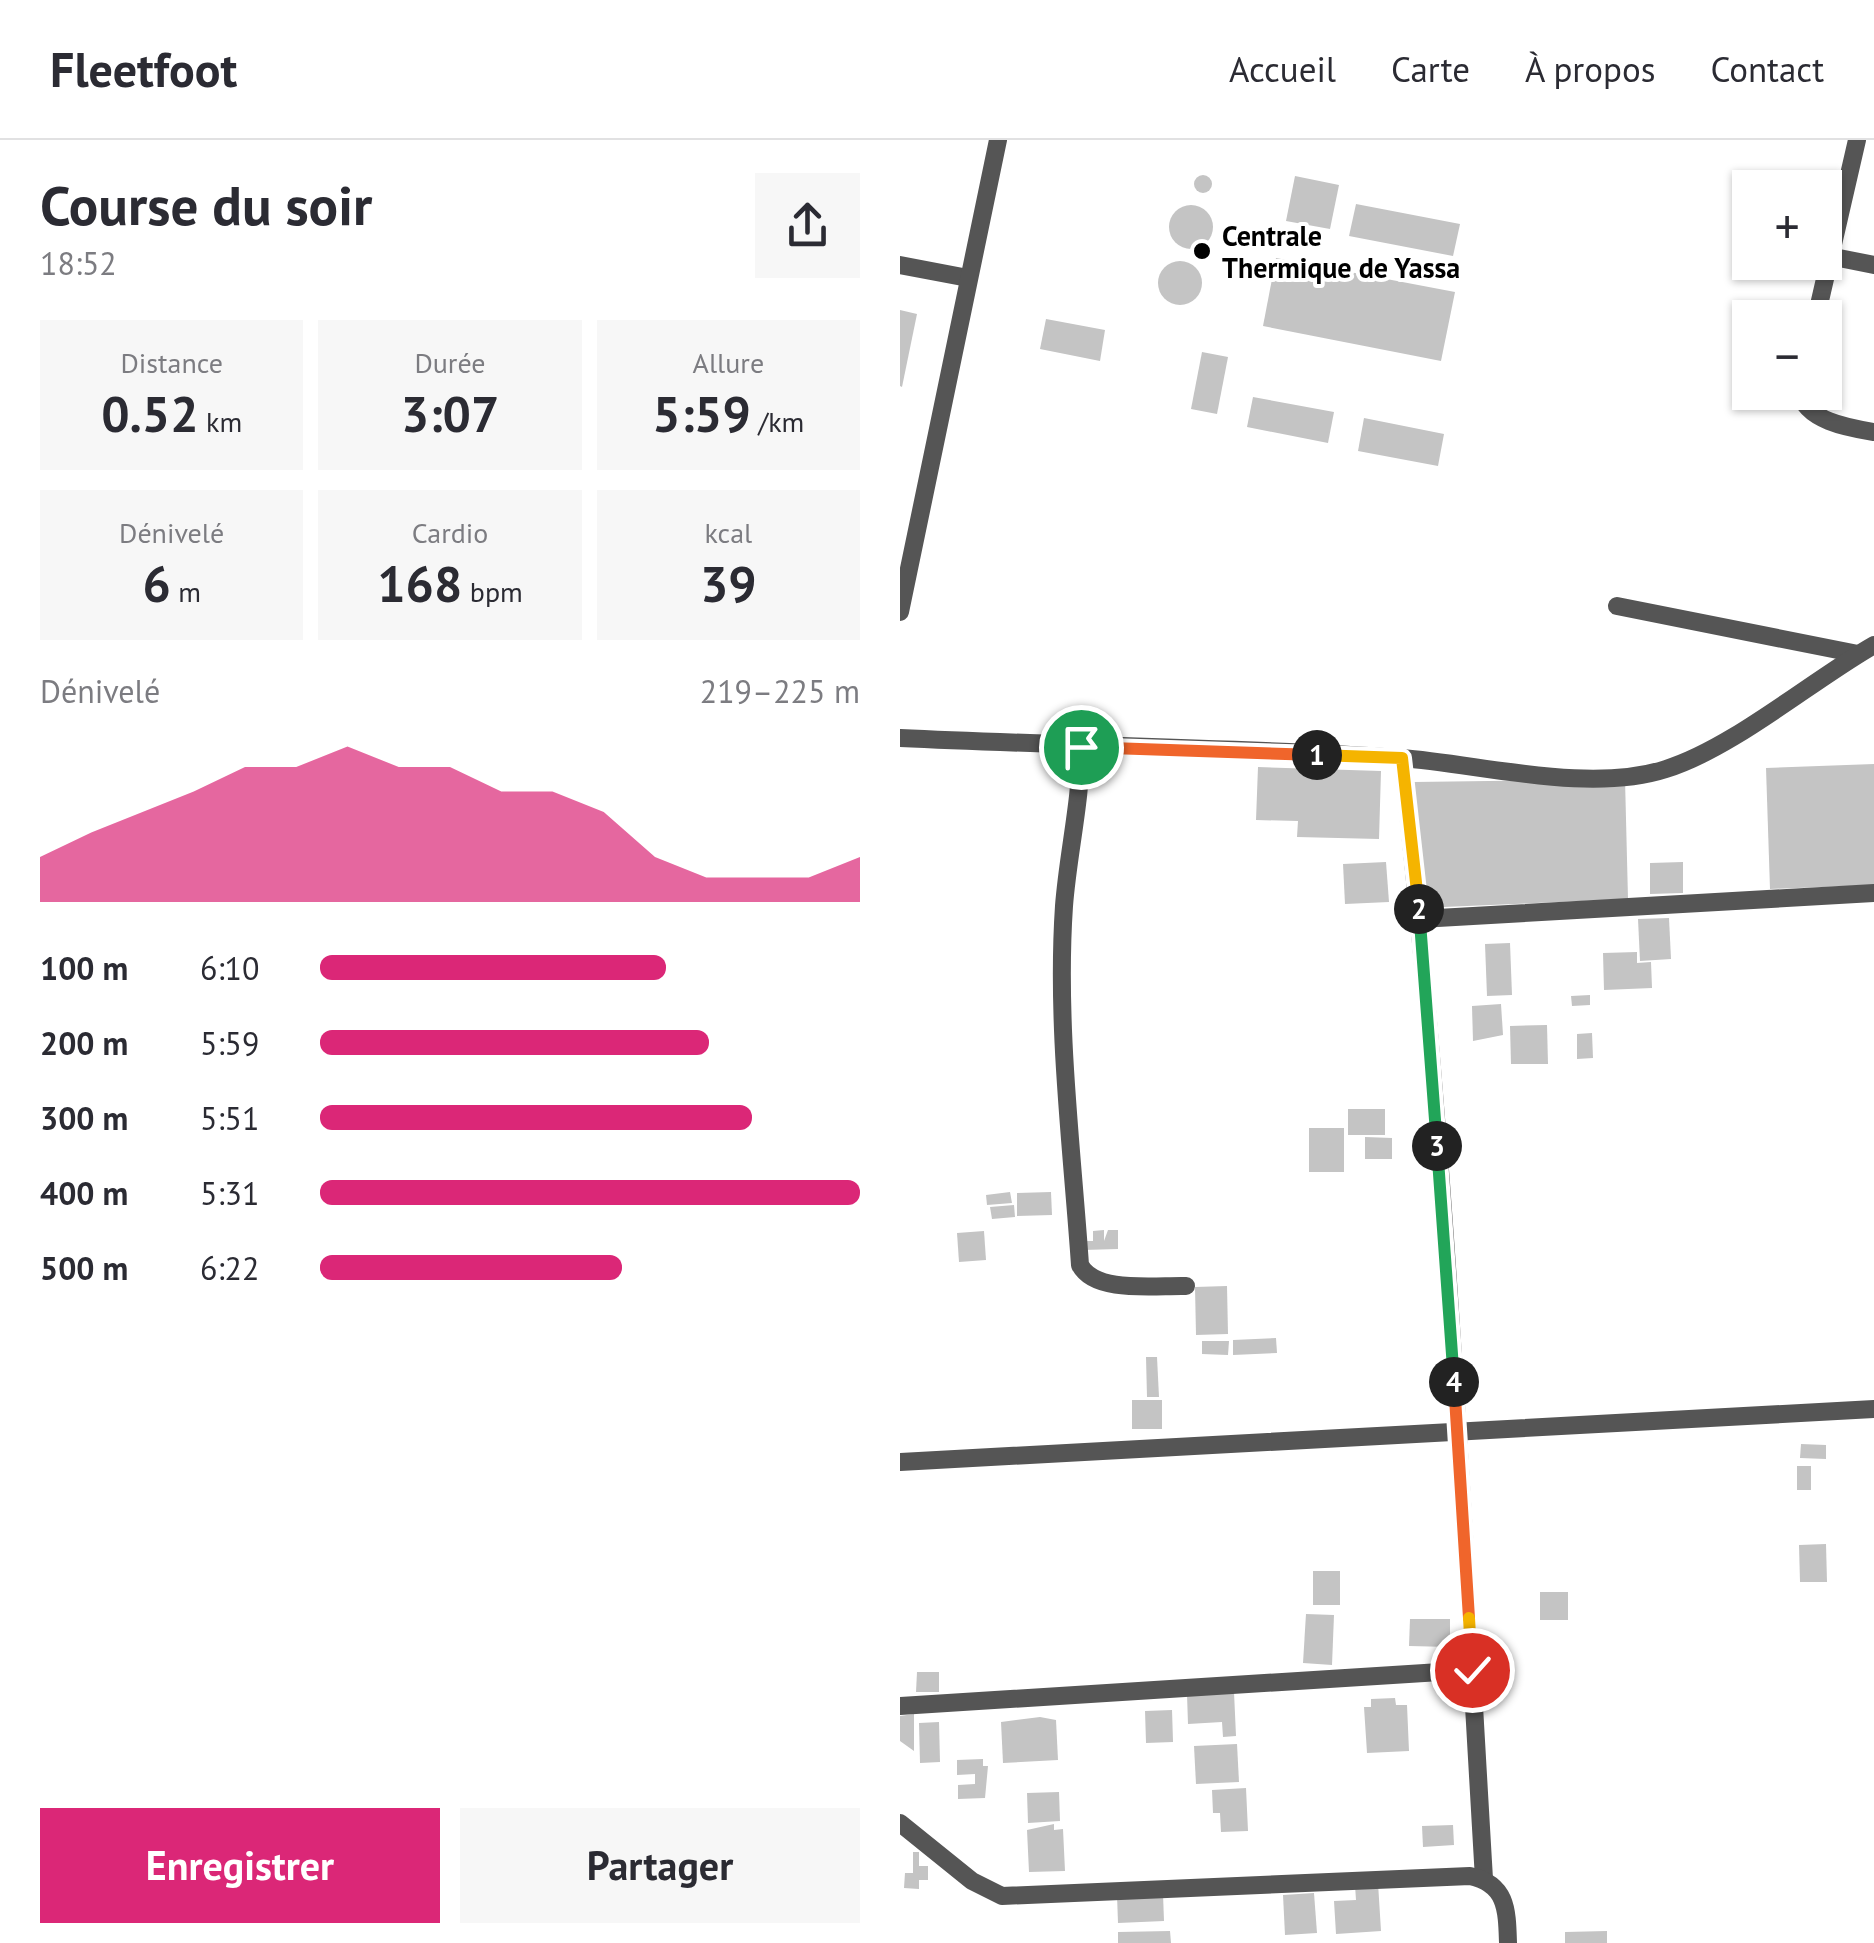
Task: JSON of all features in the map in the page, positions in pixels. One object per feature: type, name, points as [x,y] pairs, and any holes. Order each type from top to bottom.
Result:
[{"type":"street","points":[[900,612],[998,140]]},
{"type":"street","points":[[1842,216],[1857,140]]},
{"type":"street","points":[[1842,259],[1874,265]]},
{"type":"street","points":[[900,265],[968,278]]},
{"type":"street","points":[[1811,410],[1874,432]]},
{"type":"street","points":[[1617,606],[1866,649]]},
{"type":"street","points":[[900,738],[1402,758],[1578,777],[1667,769],[1712,746],[1866,649]]},
{"type":"street","points":[[1081,747],[1081,790],[1064,906],[1064,998],[1080,1265],[1086,1275],[1099,1282],[1186,1286]]},
{"type":"street","points":[[1402,758],[1420,918],[1458,1432],[1484,1879]]},
{"type":"street","points":[[1420,918],[1874,894]]},
{"type":"street","points":[[900,1462],[1874,1409]]},
{"type":"street","points":[[900,1706],[1472,1670]]},
{"type":"street","points":[[900,1823],[972,1881],[1002,1896],[1129,1893],[1416,1875],[1484,1879],[1504,1896],[1508,1943]]},
{"type":"building","points":[[1203,175],[1212,184],[1203,193],[1194,184]]},
{"type":"building","points":[[1295,176],[1339,185],[1330,229],[1286,221]]},
{"type":"building","points":[[1356,204],[1460,224],[1453,256],[1349,236]]},
{"type":"building","points":[[1191,205],[1206,212],[1213,227],[1206,242],[1191,249],[1176,242],[1169,227],[1176,212]]},
{"type":"building","points":[[1276,258],[1455,292],[1441,361],[1263,326]]},
{"type":"building","points":[[1180,261],[1195,268],[1202,283],[1195,298],[1180,305],[1165,298],[1158,283],[1165,268]]},
{"type":"building","points":[[900,310],[917,314],[902,387],[900,386]]},
{"type":"building","points":[[1046,319],[1105,330],[1100,361],[1040,349]]},
{"type":"building","points":[[1202,352],[1228,357],[1217,414],[1191,409]]},
{"type":"building","points":[[1253,397],[1334,412],[1328,443],[1247,427]]},
{"type":"building","points":[[1364,418],[1444,434],[1438,466],[1358,451]]},
{"type":"building","points":[[1874,764],[1874,885],[1770,889],[1766,768]]},
{"type":"building","points":[[1258,767],[1381,771],[1379,839],[1297,837],[1298,821],[1256,820]]},
{"type":"building","points":[[1625,779],[1628,899],[1420,908],[1414,782]]},
{"type":"building","points":[[1386,862],[1389,902],[1345,904],[1343,864]]},
{"type":"building","points":[[1683,862],[1683,893],[1650,894],[1650,863]]},
{"type":"building","points":[[1669,918],[1671,959],[1640,961],[1638,919]]},
{"type":"building","points":[[1510,943],[1512,995],[1487,996],[1485,944]]},
{"type":"building","points":[[1637,952],[1637,963],[1651,962],[1652,988],[1604,990],[1603,953]]},
{"type":"building","points":[[1590,995],[1590,1005],[1572,1006],[1571,996]]},
{"type":"building","points":[[1501,1004],[1503,1035],[1473,1041],[1472,1006]]},
{"type":"building","points":[[1547,1025],[1548,1064],[1511,1064],[1510,1026]]},
{"type":"building","points":[[1592,1033],[1593,1058],[1577,1059],[1577,1034]]},
{"type":"building","points":[[1348,1109],[1385,1109],[1385,1135],[1348,1135]]},
{"type":"building","points":[[1309,1128],[1344,1128],[1344,1172],[1309,1172]]},
{"type":"building","points":[[1365,1137],[1392,1138],[1392,1159],[1365,1159]]},
{"type":"building","points":[[1010,1192],[1012,1203],[987,1205],[986,1195]]},
{"type":"building","points":[[1051,1192],[1052,1215],[1017,1216],[1017,1193]]},
{"type":"building","points":[[1014,1205],[1015,1217],[992,1219],[990,1207]]},
{"type":"building","points":[[1104,1230],[1104,1241],[1108,1230],[1118,1230],[1118,1249],[1083,1250],[1083,1241],[1093,1241],[1093,1231]]},
{"type":"building","points":[[984,1231],[986,1260],[959,1262],[957,1233]]},
{"type":"building","points":[[1227,1286],[1228,1334],[1196,1335],[1195,1287]]},
{"type":"building","points":[[1276,1338],[1277,1353],[1233,1355],[1233,1340]]},
{"type":"building","points":[[1202,1341],[1229,1341],[1228,1355],[1202,1354]]},
{"type":"building","points":[[1146,1357],[1157,1357],[1159,1397],[1147,1397]]},
{"type":"building","points":[[1132,1400],[1162,1400],[1162,1429],[1132,1429]]},
{"type":"building","points":[[1801,1444],[1826,1445],[1826,1459],[1800,1458]]},
{"type":"building","points":[[1797,1466],[1811,1466],[1811,1490],[1797,1490]]},
{"type":"building","points":[[1826,1544],[1827,1582],[1800,1582],[1799,1545]]},
{"type":"building","points":[[1313,1571],[1340,1571],[1340,1605],[1313,1605]]},
{"type":"building","points":[[1540,1592],[1568,1592],[1568,1620],[1540,1620]]},
{"type":"building","points":[[1306,1614],[1334,1615],[1332,1665],[1303,1663]]},
{"type":"building","points":[[1410,1619],[1450,1619],[1450,1647],[1409,1646]]},
{"type":"building","points":[[917,1672],[939,1672],[939,1692],[916,1692]]},
{"type":"building","points":[[1234,1692],[1236,1736],[1223,1737],[1222,1722],[1188,1724],[1187,1694]]},
{"type":"building","points":[[1395,1698],[1396,1705],[1407,1705],[1409,1751],[1367,1753],[1364,1707],[1371,1707],[1371,1699]]},
{"type":"building","points":[[1172,1710],[1173,1742],[1146,1743],[1145,1711]]},
{"type":"building","points":[[914,1714],[914,1751],[900,1741],[900,1716]]},
{"type":"building","points":[[1040,1717],[1056,1720],[1058,1760],[1003,1763],[1001,1722]]},
{"type":"building","points":[[939,1722],[940,1762],[920,1763],[919,1723]]},
{"type":"building","points":[[1237,1744],[1239,1782],[1196,1784],[1194,1746]]},
{"type":"building","points":[[983,1759],[983,1766],[988,1766],[985,1798],[958,1799],[958,1785],[975,1784],[975,1774],[957,1775],[957,1760]]},
{"type":"building","points":[[1246,1788],[1248,1831],[1221,1832],[1220,1813],[1213,1813],[1212,1790]]},
{"type":"building","points":[[1059,1792],[1060,1821],[1028,1823],[1027,1793]]},
{"type":"building","points":[[1054,1824],[1054,1830],[1063,1829],[1065,1871],[1029,1872],[1027,1830]]},
{"type":"building","points":[[1453,1825],[1454,1845],[1423,1847],[1422,1826]]},
{"type":"building","points":[[913,1852],[919,1852],[919,1866],[928,1866],[928,1880],[919,1880],[919,1889],[904,1888],[905,1873],[913,1873]]},
{"type":"building","points":[[1378,1883],[1381,1931],[1336,1934],[1334,1901],[1356,1900],[1355,1885]]},
{"type":"building","points":[[1314,1893],[1317,1933],[1285,1935],[1283,1895]]},
{"type":"building","points":[[1163,1894],[1164,1921],[1118,1923],[1117,1895]]},
{"type":"building","points":[[1170,1931],[1171,1943],[1118,1943],[1118,1932]]},
{"type":"building","points":[[1607,1931],[1607,1943],[1565,1943],[1565,1932]]},
{"type":"place","name":"Centrale Thermique de Yassa","points":[[1202,251]]},
{"type":"route","points":[[1081,747],[1402,758],[1420,918],[1472,1670]]}]
